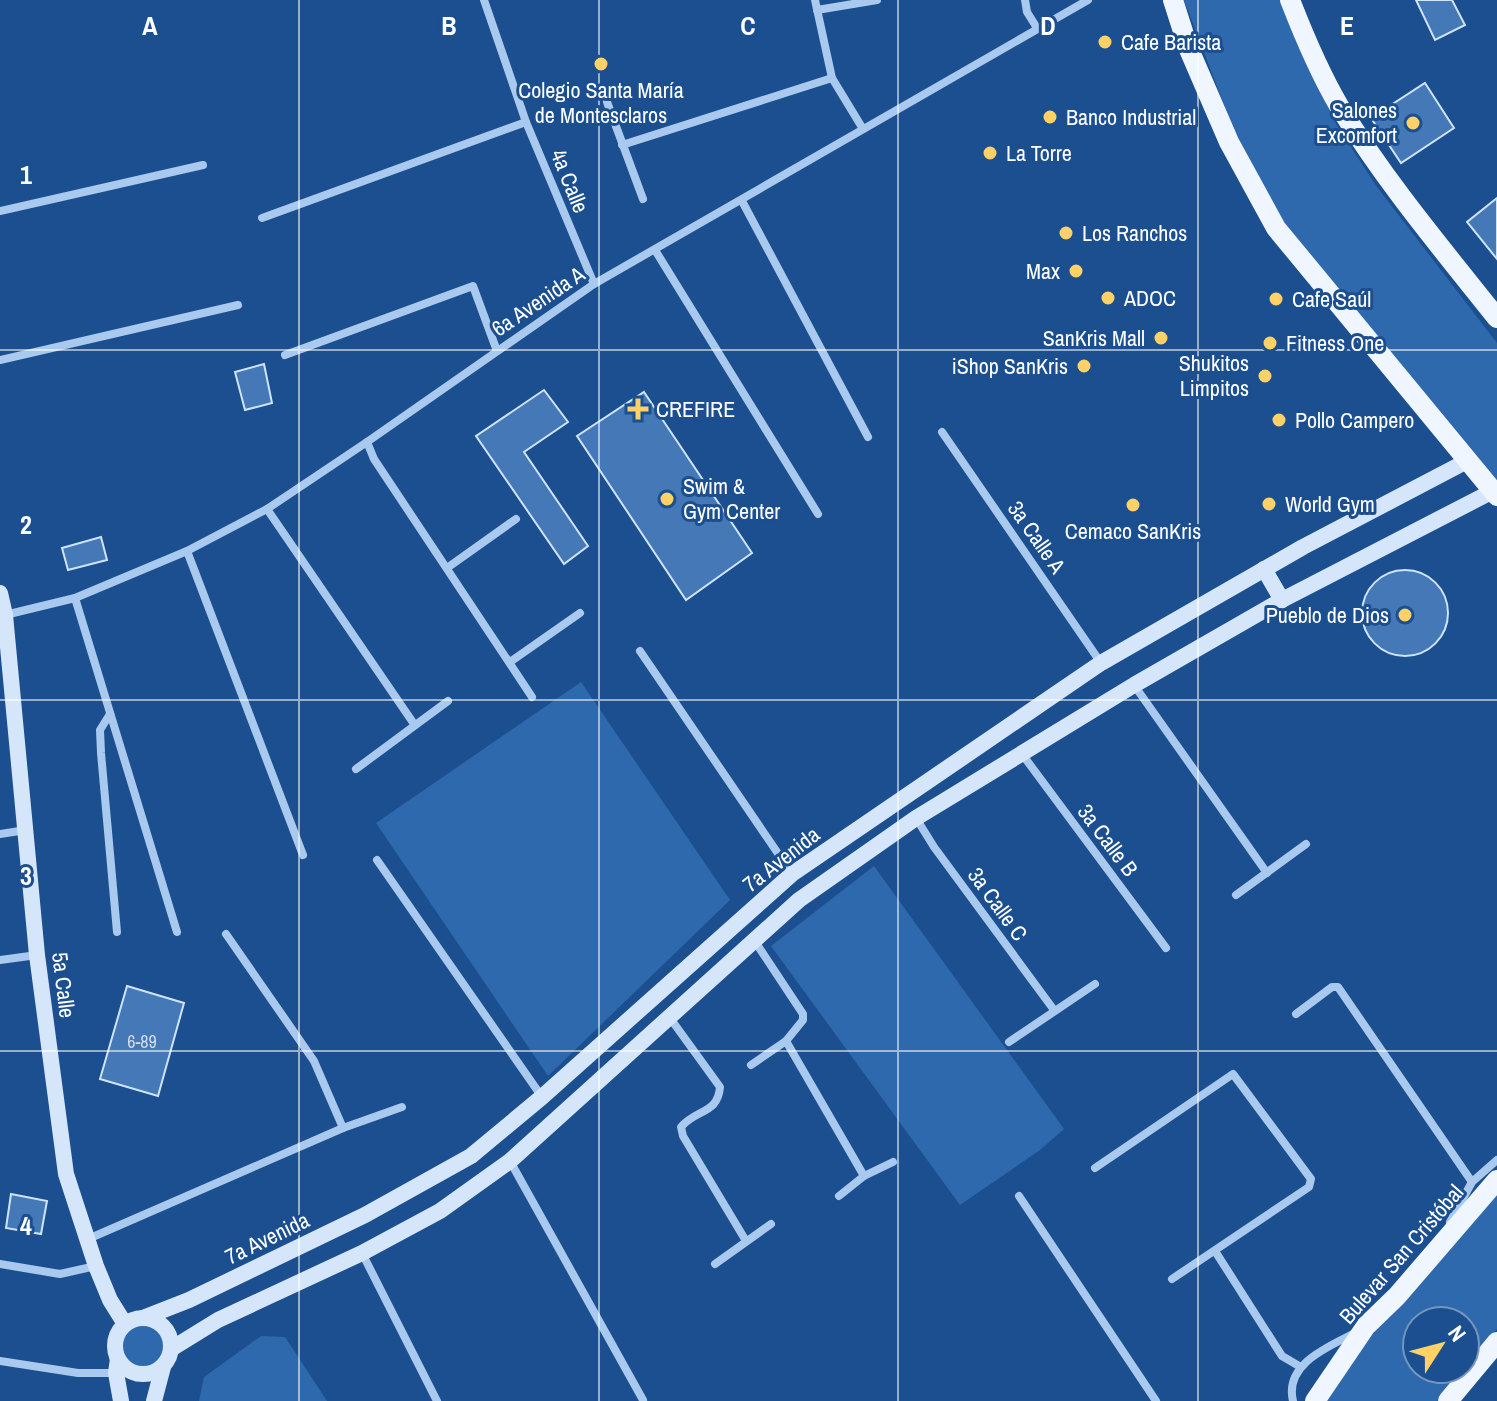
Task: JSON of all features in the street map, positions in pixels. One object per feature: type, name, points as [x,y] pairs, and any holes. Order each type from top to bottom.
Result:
[{"type":"main road","points":[[1173,0],[1188,47],[1229,142],[1276,228],[1495,493]]},
{"type":"main road","points":[[1290,0],[1312,56],[1374,160],[1497,318]]},
{"type":"main road","name":"Bulevar San Cristóbal","points":[[1315,1401],[1366,1326],[1436,1252],[1497,1180]]},
{"type":"main road","points":[[1448,1401],[1495,1348]]},
{"type":"street","name":"4a Calle","points":[[484,0],[526,122],[594,284]]},
{"type":"street","points":[[863,129],[832,78],[816,5],[877,0]]},
{"type":"street","points":[[1025,0],[1027,12],[1037,28]]},
{"type":"street","name":"6a Avenida A","points":[[5,615],[75,598],[187,551],[267,509],[594,284],[1088,0]]},
{"type":"street","points":[[622,145],[832,78]]},
{"type":"street","points":[[607,102],[643,199]]},
{"type":"street","points":[[262,218],[526,122]]},
{"type":"street","points":[[0,211],[203,165]]},
{"type":"street","points":[[742,201],[868,437]]},
{"type":"street","points":[[655,250],[818,514]]},
{"type":"street","points":[[285,355],[473,286],[497,351]]},
{"type":"street","points":[[0,360],[238,305]]},
{"type":"street","name":"3a Calle A","points":[[942,432],[1101,663]]},
{"type":"street","points":[[367,442],[374,459],[532,697]]},
{"type":"street","name":"7a Avenida","points":[[143,1318],[189,1300],[365,1215],[471,1156],[542,1097],[792,874],[1101,663],[1264,569],[1469,460]]},
{"type":"street","name":"7a Avenida","points":[[171,1349],[218,1320],[362,1253],[440,1211],[510,1161],[799,900],[916,818],[1134,685],[1282,600],[1495,493]]},
{"type":"street","points":[[267,509],[414,724]]},
{"type":"street","points":[[447,568],[516,519]]},
{"type":"street","points":[[187,551],[303,855]]},
{"type":"street","points":[[1264,569],[1282,600]]},
{"type":"street","name":"5a Calle","points":[[0,593],[5,615],[37,955],[66,1174],[96,1266],[110,1300],[125,1324]]},
{"type":"street","points":[[75,598],[177,932]]},
{"type":"street","points":[[510,662],[580,613]]},
{"type":"street","points":[[640,651],[792,874]]},
{"type":"street","points":[[1134,685],[1267,873]]},
{"type":"street","points":[[356,769],[448,701]]},
{"type":"street","points":[[110,714],[100,730],[117,932]]},
{"type":"street","name":"3a Calle B","points":[[1022,753],[1166,948]]},
{"type":"street","name":"3a Calle C","points":[[916,818],[1054,1010]]},
{"type":"street","points":[[0,834],[26,830]]},
{"type":"street","points":[[1236,895],[1306,844]]},
{"type":"street","points":[[377,860],[542,1097]]},
{"type":"street","points":[[226,934],[314,1061],[343,1128]]},
{"type":"street","points":[[751,1065],[786,1041],[801,1025],[803,1014],[754,939]]},
{"type":"street","points":[[0,960],[37,955]]},
{"type":"street","points":[[1009,1042],[1095,984]]},
{"type":"street","points":[[1296,1014],[1332,987],[1338,987],[1472,1182]]},
{"type":"street","points":[[670,1018],[720,1087],[715,1105],[687,1120],[681,1127],[683,1136],[746,1241]]},
{"type":"street","points":[[786,1041],[864,1176]]},
{"type":"street","points":[[1095,1168],[1231,1075],[1236,1076],[1311,1179],[1311,1183],[1172,1279]]},
{"type":"street","points":[[88,1239],[343,1128],[402,1107]]},
{"type":"street","points":[[1436,1252],[1472,1182],[1497,1160]]},
{"type":"street","points":[[510,1161],[643,1400]]},
{"type":"street","points":[[839,1196],[864,1176],[893,1162]]},
{"type":"street","points":[[1019,1196],[1156,1401]]},
{"type":"street","points":[[715,1264],[771,1224]]},
{"type":"street","points":[[1215,1251],[1282,1356],[1299,1366]]},
{"type":"street","points":[[362,1253],[437,1401]]},
{"type":"street","points":[[0,1264],[60,1274],[96,1266]]},
{"type":"street","points":[[121,1401],[115,1340],[125,1324],[143,1318],[161,1324],[171,1340],[171,1349],[154,1401]]},
{"type":"street","points":[[1293,1401],[1292,1387],[1299,1366],[1366,1326]]},
{"type":"street","points":[[0,1361],[78,1373],[123,1366],[138,1375],[156,1372],[163,1367]]},
{"type":"shaded area","points":[[1184,0],[1282,0],[1296,41],[1336,124],[1377,187],[1497,343],[1497,483],[1282,220],[1234,131]]},
{"type":"shaded area","points":[[581,682],[730,900],[548,1076],[376,823]]},
{"type":"shaded area","points":[[874,866],[1064,1129],[1040,1150],[960,1205],[771,946]]},
{"type":"shaded area","points":[[1497,1192],[1497,1329],[1481,1348],[1481,1305],[1401,1305],[1401,1385],[1450,1385],[1437,1401],[1326,1401],[1360,1349]]},
{"type":"shaded area","points":[[144,1322],[161,1329],[168,1346],[161,1363],[144,1370],[127,1363],[120,1346],[127,1329]]},
{"type":"shaded area","points":[[261,1336],[285,1337],[327,1401],[199,1401],[204,1377]]},
{"type":"building","points":[[1416,0],[1452,0],[1465,25],[1435,40]]},
{"type":"building","name":"Salones Excomfort","points":[[1425,83],[1454,128],[1401,163],[1371,118]]},
{"type":"building","points":[[1497,198],[1497,259],[1467,222]]},
{"type":"building","points":[[264,364],[272,403],[245,410],[235,372]]},
{"type":"building","points":[[544,390],[568,422],[524,452],[588,546],[564,564],[476,436]]},
{"type":"building","name":"Swim & Gym Center","points":[[644,392],[752,553],[686,600],[577,436]]},
{"type":"building","points":[[101,537],[107,560],[68,570],[62,548]]},
{"type":"building","name":"Pueblo de Dios","points":[[1405,570],[1421,574],[1435,583],[1444,597],[1448,613],[1444,629],[1435,643],[1421,652],[1405,656],[1389,652],[1375,643],[1366,629],[1362,613],[1366,597],[1375,583],[1389,574]]},
{"type":"building","points":[[127,986],[184,1003],[158,1096],[100,1079]]},
{"type":"building","points":[[11,1194],[47,1201],[41,1234],[6,1228]]},
{"type":"place","name":"Cafe Barista","points":[[1105,42]]},
{"type":"place","name":"Colegio Santa María de Montesclaros","points":[[601,64]]},
{"type":"place","name":"Banco Industrial","points":[[1050,117]]},
{"type":"place","name":"Salones Excomfort","points":[[1413,123]]},
{"type":"place","name":"La Torre","points":[[990,153]]},
{"type":"place","name":"Los Ranchos","points":[[1066,233]]},
{"type":"place","name":"Max","points":[[1076,271]]},
{"type":"place","name":"ADOC","points":[[1108,298]]},
{"type":"place","name":"Cafe Saúl","points":[[1276,299]]},
{"type":"place","name":"SanKris Mall","points":[[1161,338]]},
{"type":"place","name":"Fitness One","points":[[1270,343]]},
{"type":"place","name":"iShop SanKris","points":[[1084,366]]},
{"type":"place","name":"Shukitos Limpitos","points":[[1265,376]]},
{"type":"place","name":"CREFIRE","points":[[638,409]]},
{"type":"place","name":"Pollo Campero","points":[[1279,420]]},
{"type":"place","name":"Swim & Gym Center","points":[[667,499]]},
{"type":"place","name":"World Gym","points":[[1269,504]]},
{"type":"place","name":"Cemaco SanKris","points":[[1133,505]]},
{"type":"place","name":"Pueblo de Dios","points":[[1405,615]]}]
